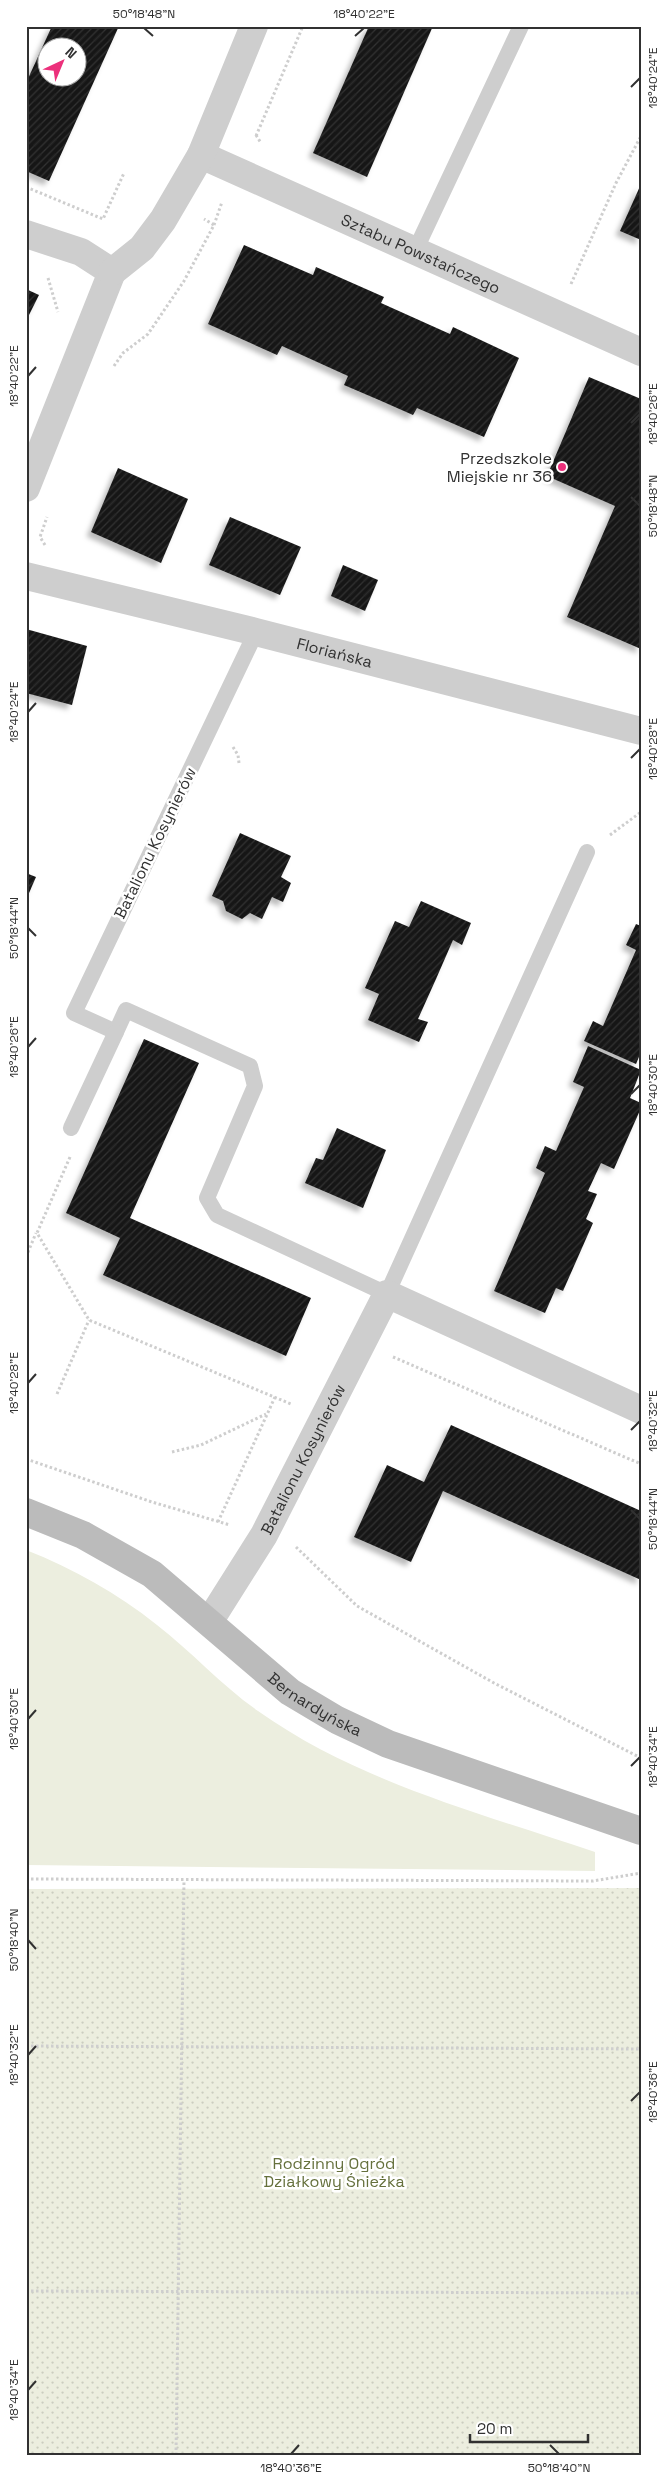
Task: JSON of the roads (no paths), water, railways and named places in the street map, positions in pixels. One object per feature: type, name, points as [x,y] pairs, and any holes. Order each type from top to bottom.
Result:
[{"type":"street","points":[[26,488],[112,272],[142,248],[163,220],[201,154],[254,26]]},
{"type":"street","name":"Sztabu Powstańczego","points":[[201,154],[641,352]]},
{"type":"street","points":[[26,234],[80,252],[112,272]]},
{"type":"street","name":"Floriańska","points":[[26,576],[256,632],[641,731]]},
{"type":"street","points":[[388,1294],[641,1410]]},
{"type":"street","name":"Batalionu Kosynierów","points":[[208,1622],[264,1535],[388,1294]]},
{"type":"street","name":"Bernardyńska","points":[[26,1512],[83,1535],[152,1574],[290,1692],[337,1720],[388,1744],[641,1831]]},
{"type":"lane","points":[[415,251],[520,26]]},
{"type":"lane","name":"Batalionu Kosynierów","points":[[116,1032],[74,1014],[256,632]]},
{"type":"lane","points":[[71,1128],[126,1010],[250,1066],[255,1086],[207,1198],[217,1215],[388,1294],[587,852]]},
{"type":"place","name":"Przedszkole Miejskie nr 36","points":[[562,467]]},
{"type":"park label","name":"Rodzinny Ogród Działkowy Śnieżka","points":[[334,2172]]}]
